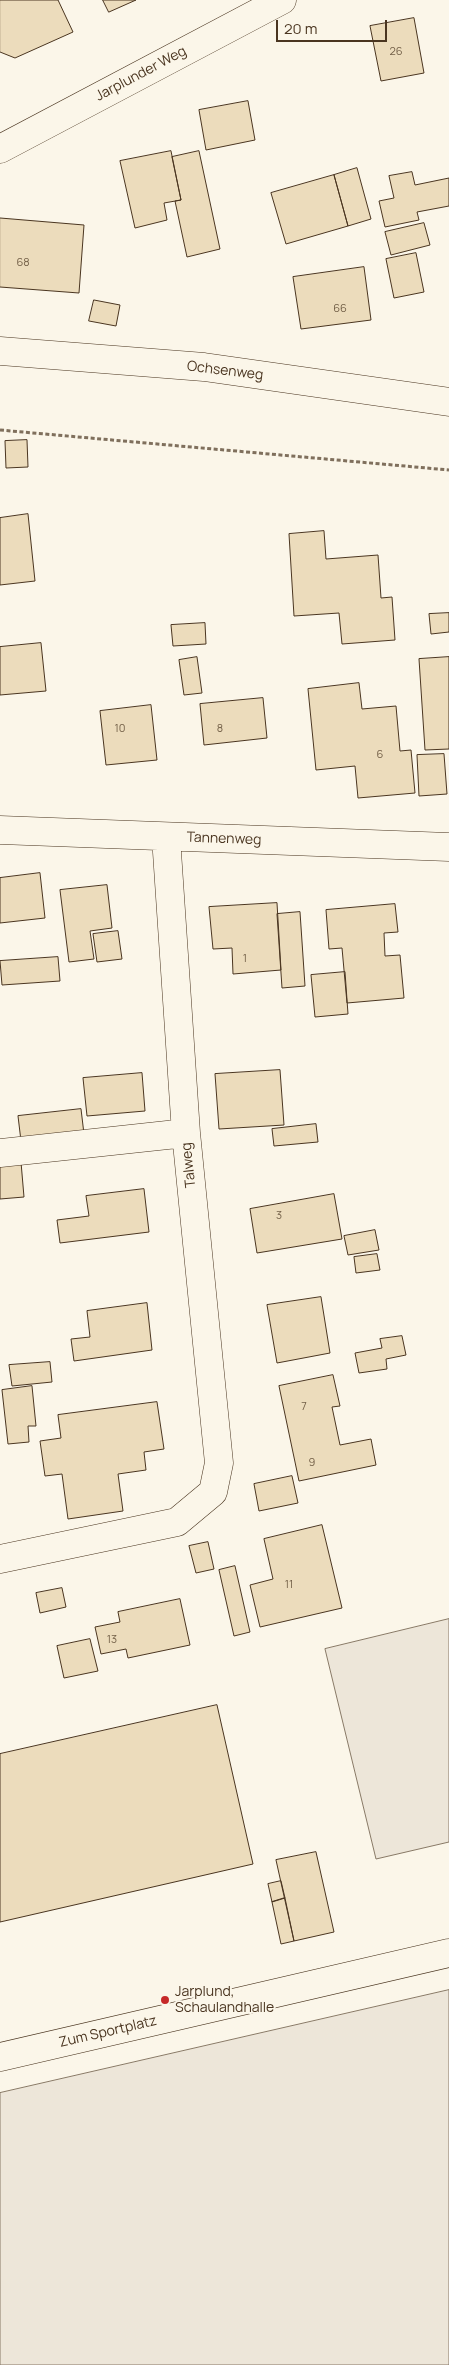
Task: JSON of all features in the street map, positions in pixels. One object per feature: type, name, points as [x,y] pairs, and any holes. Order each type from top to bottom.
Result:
[{"type":"street","name":"Jarplunder Weg","points":[[0,149],[282,0]]},
{"type":"street","name":"Ochsenweg","points":[[0,351],[204,367],[449,402]]},
{"type":"street","name":"Tannenweg","points":[[0,830],[449,847]]},
{"type":"street","name":"Talweg","points":[[0,1559],[177,1522],[213,1492],[219,1463],[186,1133],[166,837]]},
{"type":"street","points":[[0,1153],[186,1133]]},
{"type":"street","name":"Zum Sportplatz","points":[[0,2057],[449,1953]]},
{"type":"path","points":[[0,430],[449,470]]},
{"type":"shaded area","points":[[449,1619],[449,1842],[376,1859],[325,1649]]},
{"type":"shaded area","points":[[449,1990],[449,2365],[0,2365],[0,2093]]},
{"type":"building","points":[[0,0],[58,0],[73,32],[15,58],[0,52]]},
{"type":"building","points":[[103,0],[136,0],[109,12]]},
{"type":"building","points":[[414,18],[424,73],[381,81],[370,26]]},
{"type":"building","points":[[248,101],[255,140],[206,150],[199,110]]},
{"type":"building","points":[[171,151],[181,200],[164,203],[167,220],[135,228],[120,161]]},
{"type":"building","points":[[199,151],[220,249],[187,257],[175,201],[181,200],[172,157]]},
{"type":"building","points":[[357,168],[371,219],[348,226],[334,175]]},
{"type":"building","points":[[412,172],[415,185],[449,178],[449,206],[417,212],[419,220],[385,227],[379,201],[394,198],[389,176]]},
{"type":"building","points":[[334,175],[348,226],[286,244],[271,193]]},
{"type":"building","points":[[0,218],[84,225],[79,293],[0,287]]},
{"type":"building","points":[[424,223],[430,245],[391,255],[385,232]]},
{"type":"building","points":[[416,253],[424,292],[394,298],[386,259]]},
{"type":"building","points":[[364,267],[371,320],[301,329],[293,277]]},
{"type":"building","points":[[94,300],[120,305],[116,326],[89,321]]},
{"type":"building","points":[[27,440],[28,467],[6,468],[5,441]]},
{"type":"building","points":[[28,514],[35,581],[0,585],[0,518]]},
{"type":"building","points":[[324,531],[326,559],[378,555],[381,598],[392,597],[395,640],[342,644],[339,613],[294,616],[289,534]]},
{"type":"building","points":[[449,613],[449,632],[431,634],[429,614]]},
{"type":"building","points":[[205,623],[206,644],[173,646],[171,625]]},
{"type":"building","points":[[41,643],[46,691],[0,695],[0,647]]},
{"type":"building","points":[[197,657],[202,693],[184,695],[179,660]]},
{"type":"building","points":[[449,657],[449,749],[425,750],[419,659]]},
{"type":"building","points":[[359,683],[362,709],[396,706],[400,751],[411,750],[415,793],[358,798],[355,766],[316,770],[308,689]]},
{"type":"building","points":[[263,698],[267,738],[204,745],[200,704]]},
{"type":"building","points":[[151,705],[157,760],[106,765],[100,711]]},
{"type":"building","points":[[444,754],[447,794],[419,796],[417,755]]},
{"type":"building","points":[[40,873],[45,918],[0,923],[0,878]]},
{"type":"building","points":[[107,885],[112,928],[90,931],[94,959],[69,962],[60,890]]},
{"type":"building","points":[[277,903],[281,970],[233,974],[232,948],[213,949],[209,907]]},
{"type":"building","points":[[395,904],[398,932],[384,933],[385,956],[400,955],[404,998],[347,1003],[342,948],[329,949],[326,910]]},
{"type":"building","points":[[300,912],[305,986],[282,988],[277,914]]},
{"type":"building","points":[[118,931],[122,959],[97,962],[93,934]]},
{"type":"building","points":[[58,957],[60,981],[2,985],[0,961]]},
{"type":"building","points":[[345,972],[348,1014],[315,1017],[311,975]]},
{"type":"building","points":[[280,1070],[284,1125],[219,1129],[215,1074]]},
{"type":"building","points":[[142,1073],[145,1111],[87,1116],[83,1078]]},
{"type":"building","points":[[81,1109],[84,1134],[21,1141],[18,1116]]},
{"type":"building","points":[[316,1124],[318,1142],[274,1146],[272,1129]]},
{"type":"building","points":[[21,1162],[24,1197],[0,1199],[0,1164]]},
{"type":"building","points":[[144,1189],[149,1232],[60,1243],[57,1220],[89,1216],[86,1196]]},
{"type":"building","points":[[334,1194],[342,1239],[257,1253],[250,1209]]},
{"type":"building","points":[[375,1230],[379,1250],[348,1255],[344,1236]]},
{"type":"building","points":[[377,1254],[380,1270],[356,1273],[354,1257]]},
{"type":"building","points":[[321,1297],[330,1353],[277,1363],[267,1305]]},
{"type":"building","points":[[147,1303],[152,1350],[74,1361],[71,1339],[90,1337],[87,1311]]},
{"type":"building","points":[[402,1336],[406,1355],[386,1359],[387,1369],[359,1373],[355,1353],[382,1348],[380,1339]]},
{"type":"building","points":[[50,1362],[52,1382],[12,1386],[9,1365]]},
{"type":"building","points":[[333,1375],[340,1406],[332,1407],[340,1445],[371,1439],[376,1465],[299,1481],[279,1386]]},
{"type":"building","points":[[32,1386],[36,1426],[28,1426],[29,1442],[8,1444],[2,1390]]},
{"type":"building","points":[[157,1402],[164,1449],[144,1452],[146,1470],[118,1474],[123,1511],[68,1519],[62,1474],[45,1476],[40,1441],[61,1438],[58,1415]]},
{"type":"building","points":[[292,1476],[298,1503],[259,1511],[254,1484]]},
{"type":"building","points":[[322,1525],[342,1608],[260,1627],[250,1585],[273,1579],[264,1539]]},
{"type":"building","points":[[208,1542],[214,1569],[196,1573],[189,1546]]},
{"type":"building","points":[[235,1566],[250,1632],[234,1636],[219,1570]]},
{"type":"building","points":[[62,1588],[66,1607],[40,1613],[36,1593]]},
{"type":"building","points":[[180,1599],[190,1645],[128,1658],[126,1649],[101,1654],[95,1627],[120,1622],[118,1612]]},
{"type":"building","points":[[90,1639],[98,1671],[64,1678],[57,1646]]},
{"type":"building","points":[[217,1705],[253,1864],[0,1922],[0,1754]]},
{"type":"building","points":[[316,1852],[334,1932],[294,1941],[276,1860]]},
{"type":"building","points":[[281,1881],[285,1898],[272,1902],[268,1884]]},
{"type":"building","points":[[285,1898],[294,1941],[281,1944],[272,1902]]},
{"type":"place","name":"Jarplund, Schaulandhalle","points":[[165,2000]]}]
